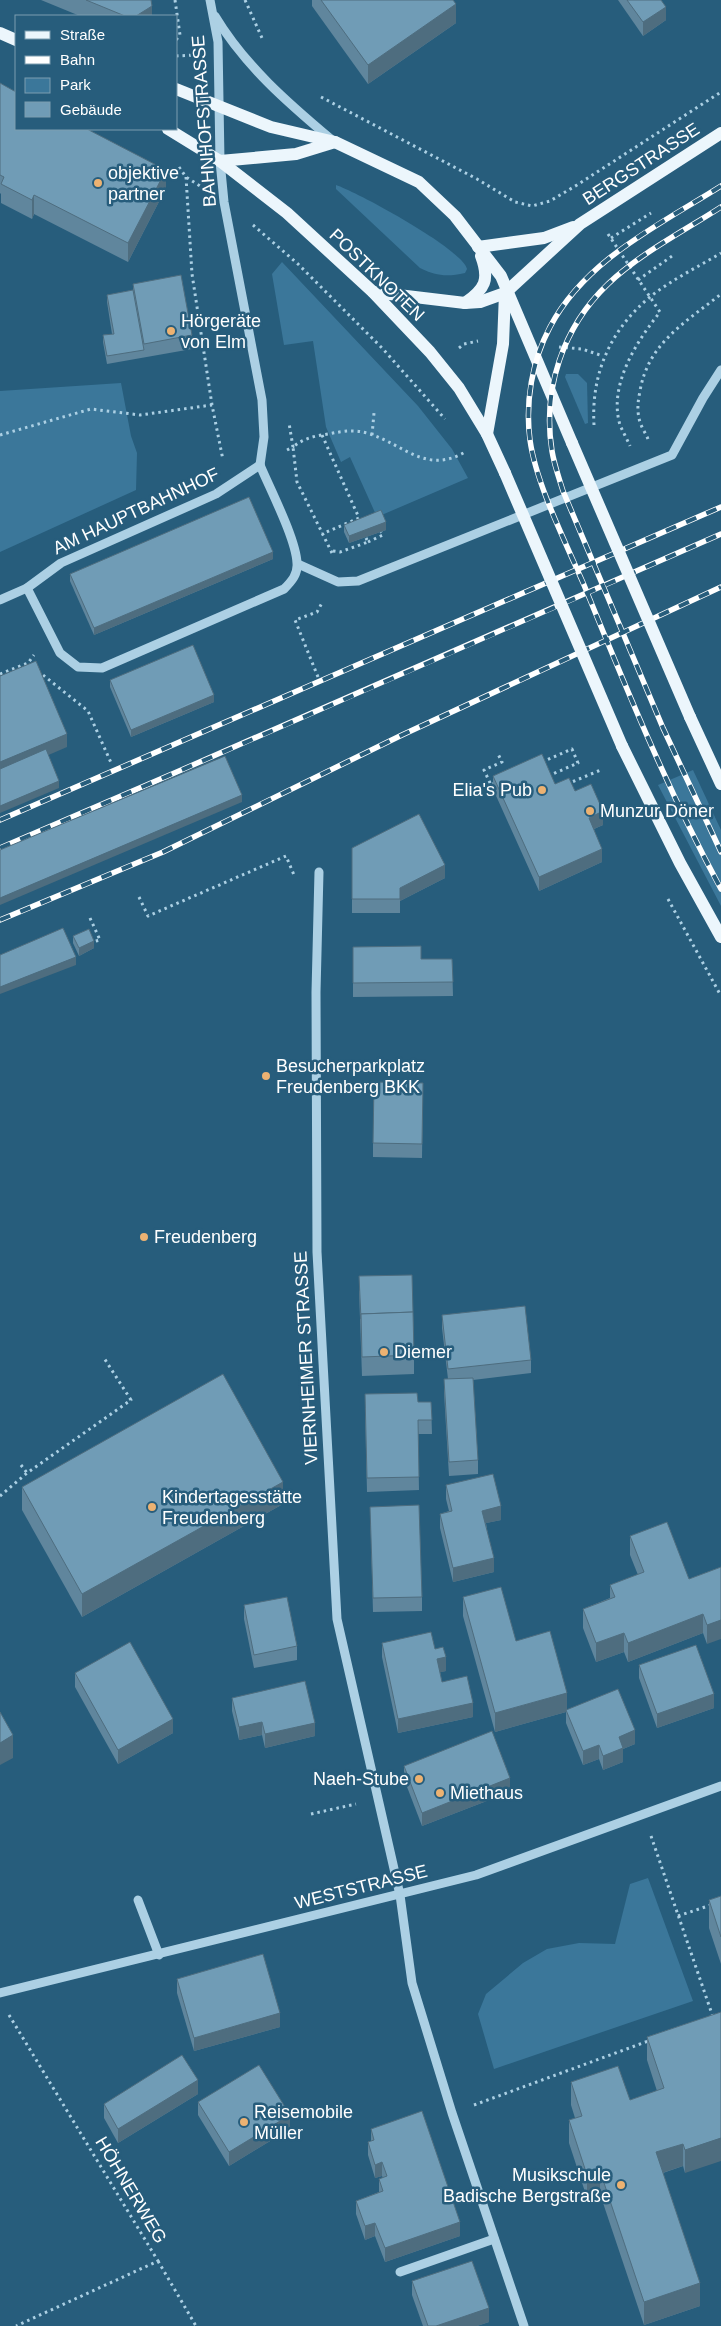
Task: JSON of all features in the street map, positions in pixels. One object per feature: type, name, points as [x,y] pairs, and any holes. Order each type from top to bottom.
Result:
[{"type":"main road","points":[[0,33],[15,40]]},
{"type":"main road","points":[[178,90],[271,127],[335,142],[419,182],[455,216],[501,276],[528,345],[721,784]]},
{"type":"main road","points":[[170,130],[220,161],[296,154],[335,142]]},
{"type":"main road","name":"BERGSTRASSE","points":[[580,224],[721,133]]},
{"type":"main road","name":"POSTKNOTEN","points":[[220,161],[287,213],[372,292],[440,364],[459,388],[487,434],[505,473],[622,746],[680,863],[721,937]]},
{"type":"main road","points":[[478,247],[544,238],[580,224]]},
{"type":"main road","points":[[372,292],[465,303],[480,302],[506,291],[580,224]]},
{"type":"main road","points":[[465,303],[484,286],[486,268],[478,247]]},
{"type":"main road","points":[[487,434],[503,344],[506,291]]},
{"type":"street","name":"BAHNHOFSTRASSE","points":[[210,0],[218,42],[221,107],[220,161],[224,202],[262,400],[264,437],[260,465]]},
{"type":"street","name":"BAHNHOFSTRASSE","points":[[212,11],[236,49],[284,99],[335,142]]},
{"type":"street","points":[[298,564],[338,582],[358,582],[672,455],[702,398],[721,370]]},
{"type":"street","name":"AM HAUPTBAHNHOF","points":[[0,600],[27,588],[61,564],[216,494],[260,465]]},
{"type":"street","points":[[27,588],[60,654],[78,667],[102,668],[284,589],[294,579],[298,564],[284,520],[260,465]]},
{"type":"street","name":"VIERNHEIMER STRASSE","points":[[320,872],[316,992],[317,1252],[329,1494],[338,1619],[400,1895],[412,1983],[452,2113],[524,2326]]},
{"type":"street","name":"WESTSTRASSE","points":[[0,1993],[476,1875],[721,1786]]},
{"type":"street","points":[[138,1900],[159,1955]]},
{"type":"street","points":[[400,2272],[494,2239]]},
{"type":"path","points":[[175,0],[177,15]]},
{"type":"path","points":[[245,0],[264,43]]},
{"type":"path","points":[[178,21],[180,35],[178,38]]},
{"type":"path","points":[[318,94],[324,99],[417,147],[515,202],[532,206],[550,201],[577,185],[721,92]]},
{"type":"path","points":[[186,177],[192,274],[222,456],[233,483]]},
{"type":"path","points":[[577,185],[660,312],[638,342],[622,375],[619,403],[620,424]]},
{"type":"path","points":[[224,202],[298,264],[394,361],[448,423]]},
{"type":"path","points":[[611,238],[651,213]]},
{"type":"path","points":[[594,432],[593,408],[603,356],[621,327],[650,297],[721,253]]},
{"type":"path","points":[[638,280],[675,254]]},
{"type":"path","points":[[657,460],[639,420],[637,409],[647,366],[655,350],[667,336],[721,294]]},
{"type":"path","points":[[0,436],[91,409],[140,415],[212,404]]},
{"type":"path","points":[[372,434],[374,414]]},
{"type":"path","points":[[329,578],[332,551],[297,482],[293,447],[302,440],[352,431],[372,434],[408,454],[425,459],[454,459],[466,451]]},
{"type":"path","points":[[322,435],[359,518],[322,534]]},
{"type":"path","points":[[462,444],[471,459]]},
{"type":"path","points":[[332,551],[340,552],[358,546],[367,540],[382,535],[381,532]]},
{"type":"path","points":[[355,541],[358,546]]},
{"type":"path","points":[[317,612],[295,620],[318,677]]},
{"type":"path","points":[[28,663],[88,711],[112,765]]},
{"type":"path","points":[[536,765],[572,749],[578,764],[548,776],[551,783]]},
{"type":"path","points":[[498,754],[502,762],[484,770],[491,785],[500,781]]},
{"type":"path","points":[[563,786],[603,768]]},
{"type":"path","points":[[139,897],[148,916],[286,856]]},
{"type":"path","points":[[90,918],[100,940],[92,942]]},
{"type":"path","points":[[0,1496],[27,1473],[131,1400],[104,1358]]},
{"type":"path","points":[[21,1465],[27,1473]]},
{"type":"path","points":[[311,1814],[378,1800]]},
{"type":"path","points":[[644,1814],[713,2017],[704,2021]]},
{"type":"path","points":[[678,1916],[712,1905]]},
{"type":"path","name":"HÖHNERWEG","points":[[5,2008],[158,2260],[16,2326]]},
{"type":"path","points":[[452,2113],[657,2038]]},
{"type":"path","points":[[158,2260],[196,2326]]},
{"type":"green space","points":[[336,185],[408,222],[429,236],[461,260],[467,269],[465,273],[442,275],[420,268],[336,189]]},
{"type":"green space","points":[[282,262],[418,406],[452,449],[468,478],[377,517],[350,457],[341,462],[326,427],[313,341],[284,345],[272,274]]},
{"type":"green space","points":[[566,374],[578,374],[587,383],[588,423],[585,424],[565,377]]},
{"type":"green space","points":[[121,383],[131,436],[137,453],[136,490],[0,552],[0,391]]},
{"type":"green space","points":[[693,770],[721,830],[721,906],[658,785]]},
{"type":"green space","points":[[648,1878],[693,2001],[494,2069],[478,2014],[486,1994],[523,1963],[547,1949],[579,1943],[615,1944],[630,1884]]},
{"type":"building","points":[[86,0],[151,0],[152,6],[138,15],[123,15]]},
{"type":"building","points":[[321,0],[453,0],[456,4],[368,65]]},
{"type":"building","points":[[627,0],[661,0],[666,7],[643,22]]},
{"type":"building","points":[[0,83],[15,91],[15,130],[89,130],[166,170],[128,243],[34,195],[32,200],[1,184],[4,177],[0,175]]},
{"type":"building","points":[[181,275],[192,335],[144,344],[133,284]]},
{"type":"building","points":[[133,290],[144,350],[107,356],[103,335],[114,334],[107,295]]},
{"type":"building","points":[[249,497],[273,552],[94,628],[70,574]]},
{"type":"building","points":[[381,510],[386,522],[349,536],[344,525]]},
{"type":"building","points":[[193,645],[214,695],[131,730],[110,680]]},
{"type":"building","points":[[36,661],[67,734],[0,762],[0,676]]},
{"type":"building","points":[[46,749],[59,781],[0,806],[0,769]]},
{"type":"building","points":[[542,754],[555,784],[569,778],[575,791],[591,784],[603,811],[589,818],[602,849],[539,877],[493,776]]},
{"type":"building","points":[[225,756],[242,795],[0,898],[0,850]]},
{"type":"building","points":[[419,814],[445,865],[400,888],[400,899],[352,899],[352,848]]},
{"type":"building","points":[[63,928],[76,957],[0,987],[0,955]]},
{"type":"building","points":[[89,929],[94,941],[79,948],[73,936]]},
{"type":"building","points":[[421,946],[421,959],[452,959],[453,982],[353,983],[353,947]]},
{"type":"building","points":[[374,1082],[423,1083],[422,1144],[373,1143]]},
{"type":"building","points":[[412,1275],[413,1312],[361,1314],[361,1319],[359,1276]]},
{"type":"building","points":[[525,1306],[531,1360],[448,1369],[442,1315]]},
{"type":"building","points":[[413,1312],[414,1355],[362,1357],[361,1314]]},
{"type":"building","name":"Kindertagesstätte Freudenberg","points":[[223,1374],[283,1482],[82,1594],[22,1487]]},
{"type":"building","points":[[473,1378],[478,1460],[449,1462],[444,1379]]},
{"type":"building","points":[[417,1393],[418,1402],[431,1402],[432,1420],[418,1420],[419,1477],[367,1478],[365,1394]]},
{"type":"building","points":[[493,1474],[501,1506],[482,1511],[494,1558],[453,1568],[440,1514],[452,1511],[446,1485]]},
{"type":"building","points":[[419,1505],[422,1597],[373,1598],[370,1507]]},
{"type":"building","points":[[667,1522],[689,1579],[721,1567],[721,1620],[707,1625],[703,1614],[628,1643],[624,1633],[596,1643],[583,1609],[615,1597],[610,1585],[644,1572],[630,1536]]},
{"type":"building","points":[[501,1587],[516,1641],[550,1631],[567,1693],[495,1713],[463,1597]]},
{"type":"building","points":[[287,1597],[297,1646],[254,1655],[244,1605]]},
{"type":"building","points":[[431,1632],[435,1649],[443,1647],[446,1657],[437,1659],[442,1682],[467,1676],[473,1703],[398,1719],[382,1643]]},
{"type":"building","points":[[130,1642],[173,1719],[118,1750],[75,1673]]},
{"type":"building","points":[[696,1645],[714,1694],[657,1714],[639,1665]]},
{"type":"building","points":[[305,1681],[315,1723],[265,1734],[262,1722],[239,1727],[232,1698]]},
{"type":"building","points":[[618,1689],[635,1730],[619,1737],[623,1748],[603,1756],[599,1745],[583,1751],[566,1710]]},
{"type":"building","points":[[0,1712],[13,1735],[0,1743]]},
{"type":"building","points":[[492,1731],[510,1778],[422,1813],[404,1766]]},
{"type":"building","points":[[721,1896],[721,1937],[709,1900]]},
{"type":"building","points":[[263,1954],[280,2013],[194,2038],[177,1979]]},
{"type":"building","name":"Musikschule Badische Bergstraße","points":[[721,2012],[721,2138],[685,2150],[683,2144],[656,2152],[700,2283],[644,2302],[600,2171],[587,2175],[569,2120],[582,2116],[571,2082],[618,2066],[630,2100],[664,2088],[647,2037]]},
{"type":"building","points":[[182,2055],[198,2080],[118,2129],[104,2104]]},
{"type":"building","name":"Reisemobile Müller","points":[[259,2065],[290,2115],[229,2152],[198,2102]]},
{"type":"building","points":[[422,2111],[460,2222],[385,2248],[375,2223],[365,2226],[356,2201],[383,2191],[379,2179],[387,2176],[382,2162],[375,2165],[368,2142],[374,2140],[371,2129]]},
{"type":"building","points":[[472,2261],[489,2308],[436,2326],[428,2326],[412,2281]]},
{"type":"railway","points":[[721,186],[625,246],[583,282],[565,303],[544,340],[534,368],[528,411],[533,457],[552,513],[648,739],[683,815],[721,889]]},
{"type":"railway","points":[[721,207],[662,243],[620,273],[592,301],[568,339],[559,360],[553,382],[550,405],[553,456],[563,491],[663,728],[721,852]]},
{"type":"railway","points":[[0,820],[721,507]]},
{"type":"railway","points":[[0,848],[721,534]]},
{"type":"railway","points":[[0,920],[163,852],[402,735],[721,587]]},
{"type":"place","name":"objektive partner","points":[[98,183]]},
{"type":"place","name":"Hörgeräte von Elm","points":[[171,331]]},
{"type":"place","name":"Elia's Pub","points":[[542,790]]},
{"type":"place","name":"Munzur Döner","points":[[590,811]]},
{"type":"place","name":"Besucherparkplatz Freudenberg BKK","points":[[266,1076]]},
{"type":"place","name":"Freudenberg","points":[[144,1237]]},
{"type":"place","name":"Diemer","points":[[384,1352]]},
{"type":"place","name":"Kindertagesstätte Freudenberg","points":[[152,1507]]},
{"type":"place","name":"Naeh-Stube","points":[[419,1779]]},
{"type":"place","name":"Miethaus","points":[[440,1793]]},
{"type":"place","name":"Reisemobile Müller","points":[[244,2122]]},
{"type":"place","name":"Musikschule Badische Bergstraße","points":[[621,2185]]}]
